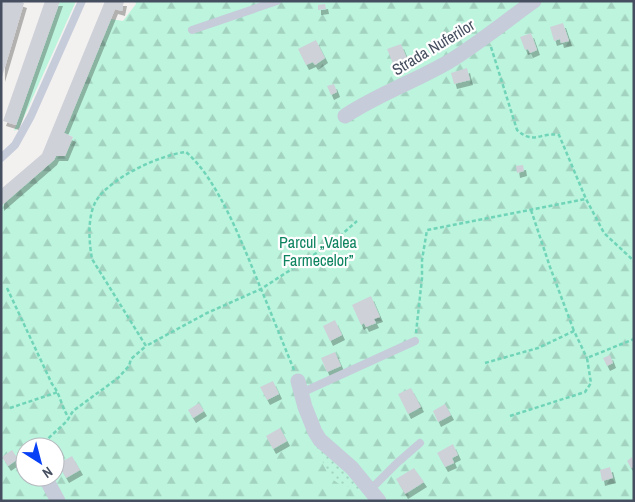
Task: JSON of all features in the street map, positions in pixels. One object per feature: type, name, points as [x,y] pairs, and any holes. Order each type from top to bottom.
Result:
[{"type":"street","name":"Strada Nuferilor","points":[[345,116],[363,104],[407,84],[450,60],[534,1]]},
{"type":"street","points":[[300,387],[315,432],[320,440],[352,468],[375,496]]},
{"type":"street","points":[[50,487],[58,501]]},
{"type":"lane","points":[[1,158],[15,145],[31,116],[82,1]]},
{"type":"lane","points":[[192,30],[277,1]]},
{"type":"lane","points":[[300,387],[414,342]]},
{"type":"lane","points":[[375,496],[397,463],[420,443]]},
{"type":"path","points":[[488,35],[517,130],[524,136],[532,139],[559,135],[586,199],[604,233],[634,261]]},
{"type":"path","points":[[146,346],[92,259],[89,243],[95,204],[102,192],[133,170],[156,159],[186,152],[196,160],[219,195],[237,232],[300,387]]},
{"type":"path","points":[[414,342],[426,230],[586,199]]},
{"type":"path","points":[[510,416],[584,392],[591,383],[587,358],[574,331],[531,210]]},
{"type":"path","points":[[50,437],[67,421],[73,411],[118,378],[129,366],[131,359],[146,346],[208,313],[261,289],[332,243],[357,221]]},
{"type":"path","points":[[7,288],[69,418]]},
{"type":"path","points":[[485,363],[538,348],[574,331]]},
{"type":"path","points":[[587,358],[634,339]]},
{"type":"path","points":[[10,408],[58,392]]},
{"type":"green space","points":[[60,1],[76,1],[19,128],[14,131]]},
{"type":"green space","name":"Parcul „Valea Farmecelor”","points":[[135,1],[634,1],[634,501],[1,501],[1,206],[54,160],[56,156],[65,156],[73,137],[64,133],[111,19],[123,21],[136,4]]},
{"type":"green space","points":[[304,416],[360,487],[356,491],[345,485],[342,486],[329,477]]},
{"type":"building","points":[[1,1],[24,3],[2,77]]},
{"type":"building","points":[[45,1],[60,1],[16,125],[3,121]]},
{"type":"building","points":[[105,1],[124,1],[122,11],[115,9],[64,133],[73,137],[65,156],[56,156],[54,160],[1,206],[1,189],[42,154]]},
{"type":"building","points":[[325,4],[326,9],[318,10],[318,5]]},
{"type":"building","points":[[563,23],[569,41],[561,43],[560,39],[554,41],[550,27]]},
{"type":"building","points":[[531,33],[537,50],[530,53],[528,49],[525,50],[520,37]]},
{"type":"building","points":[[316,40],[325,58],[315,65],[313,62],[306,65],[298,49]]},
{"type":"building","points":[[401,44],[408,61],[394,66],[387,49]]},
{"type":"building","points":[[467,68],[470,80],[454,84],[451,73]]},
{"type":"building","points":[[334,84],[337,92],[331,95],[327,86]]},
{"type":"building","points":[[523,165],[524,171],[517,173],[516,166]]},
{"type":"building","points":[[371,296],[380,317],[374,319],[376,323],[366,327],[364,323],[361,325],[352,305]]},
{"type":"building","points":[[335,320],[342,335],[330,341],[323,326]]},
{"type":"building","points":[[335,352],[341,366],[327,372],[321,358]]},
{"type":"building","points":[[610,355],[613,363],[607,366],[603,358]]},
{"type":"building","points":[[273,381],[279,394],[267,400],[260,387]]},
{"type":"building","points":[[411,388],[421,407],[408,414],[398,394]]},
{"type":"building","points":[[199,403],[204,411],[193,418],[188,410]]},
{"type":"building","points":[[445,404],[451,415],[438,422],[433,411]]},
{"type":"building","points":[[280,428],[287,441],[273,449],[266,436]]},
{"type":"building","points":[[453,444],[458,455],[452,458],[454,463],[445,467],[437,453]]},
{"type":"building","points":[[12,450],[15,454],[15,461],[8,466],[2,457]]},
{"type":"building","points":[[72,456],[80,470],[66,478],[65,476],[65,460]]},
{"type":"building","points":[[632,457],[634,467],[631,468],[627,461]]},
{"type":"building","points":[[610,467],[613,478],[602,481],[600,470]]},
{"type":"building","points":[[414,468],[424,482],[405,494],[396,479]]}]
